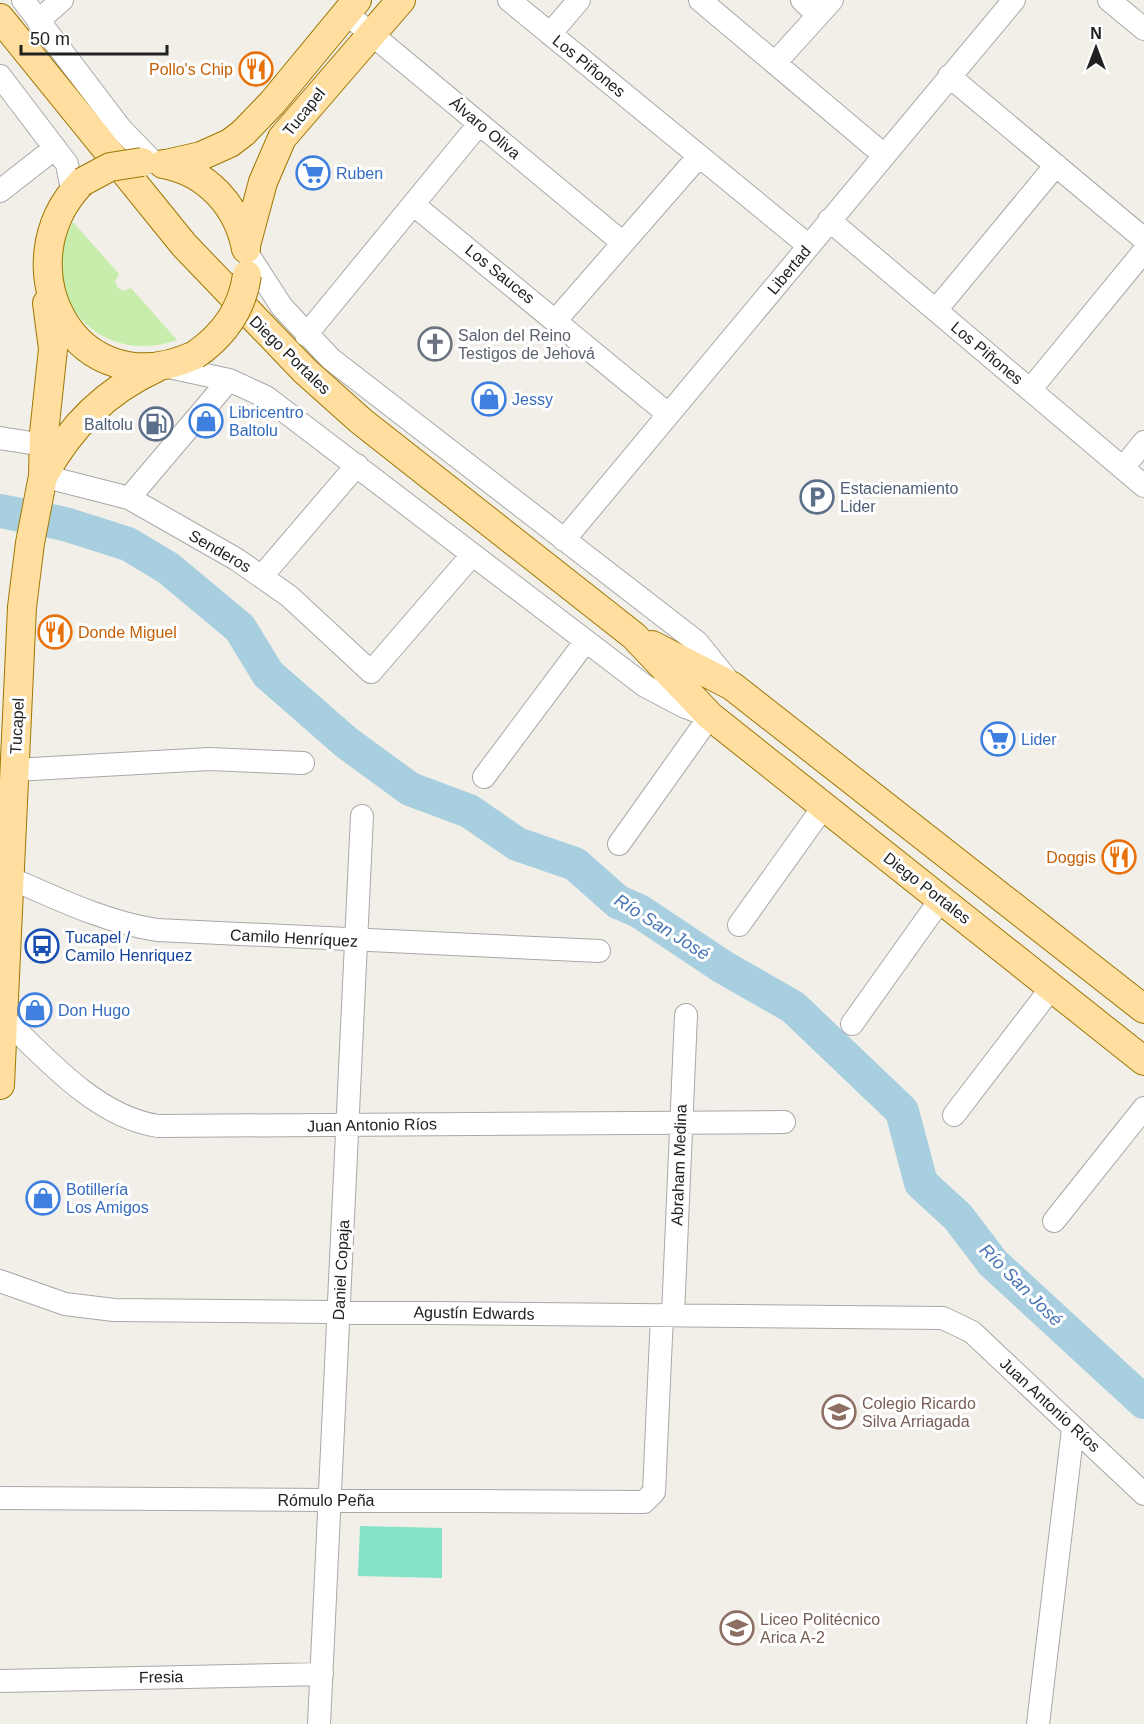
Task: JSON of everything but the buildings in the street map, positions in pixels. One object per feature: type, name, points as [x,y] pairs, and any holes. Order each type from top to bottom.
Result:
[{"type":"main road","name":"Tucapel","points":[[247,258],[263,182],[282,138],[401,0]]},
{"type":"main road","name":"Tucapel","points":[[154,163],[208,153],[243,132],[272,103],[352,7]]},
{"type":"main road","name":"Diego Portales","points":[[0,18],[161,219],[216,281],[280,347],[361,421],[634,636],[710,716],[1144,1060]]},
{"type":"main road","points":[[154,163],[196,176],[222,196],[234,214],[247,258],[234,316],[213,342],[195,355],[160,367],[126,367],[98,357],[73,340],[54,317],[47,303],[40,267],[42,243],[51,219],[77,186],[110,167],[154,163]]},
{"type":"main road","name":"Tucapel","points":[[0,1084],[5,874],[15,770],[21,626],[30,543],[42,486],[53,349],[47,303]]},
{"type":"main road","name":"Tucapel","points":[[42,486],[67,437],[90,411],[116,389],[160,367]]},
{"type":"main road","points":[[0,649],[21,626]]},
{"type":"main road","name":"Diego Portales","points":[[634,636],[732,686],[1144,1009]]},
{"type":"main road","points":[[1082,1011],[1106,979]]},
{"type":"street","points":[[23,0],[121,129],[154,163]]},
{"type":"street","points":[[38,21],[62,0]]},
{"type":"street","name":"Los Piñones","points":[[509,0],[808,246]]},
{"type":"street","points":[[550,34],[579,0]]},
{"type":"street","points":[[700,0],[884,155]]},
{"type":"street","name":"Libertad","points":[[564,540],[1014,0]]},
{"type":"street","points":[[1109,0],[1144,29]]},
{"type":"street","points":[[775,63],[817,5]]},
{"type":"street","name":"Álvaro Oliva","points":[[352,7],[373,34],[623,243]]},
{"type":"street","points":[[0,76],[56,148],[77,186]]},
{"type":"street","points":[[949,76],[1144,239]]},
{"type":"street","points":[[306,335],[479,124]]},
{"type":"street","points":[[0,190],[56,148]]},
{"type":"street","points":[[556,320],[699,156]]},
{"type":"street","points":[[936,310],[1056,165]]},
{"type":"street","name":"Los Sauces","points":[[414,205],[668,414]]},
{"type":"street","name":"Los Piñones","points":[[830,220],[1144,486]]},
{"type":"street","points":[[1030,390],[1144,251]]},
{"type":"street","name":"Diego Portales","points":[[247,258],[282,307],[331,359],[697,642],[732,686]]},
{"type":"street","name":"Diego Portales","points":[[160,367],[229,380],[266,397],[585,642],[665,698],[710,716]]},
{"type":"street","points":[[129,498],[229,380]]},
{"type":"street","points":[[0,438],[44,445]]},
{"type":"street","points":[[1123,468],[1144,442]]},
{"type":"street","points":[[262,576],[357,465]]},
{"type":"street","name":"Senderos","points":[[42,486],[129,498],[262,576],[289,596],[371,672],[472,555]]},
{"type":"street","points":[[484,777],[585,642]]},
{"type":"street","points":[[619,844],[710,716]]},
{"type":"street","points":[[15,770],[209,759],[303,763]]},
{"type":"street","points":[[740,925],[824,806]]},
{"type":"street","name":"Daniel Copaja","points":[[319,1724],[362,816]]},
{"type":"street","name":"Camilo Henríquez","points":[[5,874],[94,914],[134,927],[157,930],[599,951]]},
{"type":"street","points":[[852,1024],[941,899]]},
{"type":"street","points":[[954,1115],[1052,987]]},
{"type":"street","name":"Abraham Medina","points":[[650,1498],[654,1492],[668,1315],[686,1015]]},
{"type":"street","name":"Juan Antonio Ríos","points":[[2,1016],[99,1104],[132,1121],[172,1127],[784,1122]]},
{"type":"street","points":[[1054,1221],[1144,1108]]},
{"type":"street","name":"Agustín Edwards","points":[[0,1281],[65,1304],[96,1309],[932,1317],[952,1321]]},
{"type":"street","name":"Juan Antonio Ríos","points":[[952,1321],[972,1332],[1144,1494]]},
{"type":"street","points":[[1038,1724],[1074,1429]]},
{"type":"street","name":"Rómulo Peña","points":[[0,1498],[644,1502],[650,1498]]},
{"type":"street","name":"Fresia","points":[[0,1681],[322,1674]]},
{"type":"green space","points":[[73,222],[119,274],[115,281],[118,288],[124,291],[131,288],[177,340],[149,346],[123,344],[100,334],[81,319],[68,299],[62,275],[63,249]]},
{"type":"green space","points":[[360,1526],[442,1528],[442,1578],[358,1576]]},
{"type":"waterway","name":"Río San José","points":[[0,511],[65,524],[128,544],[168,568],[240,628],[268,674],[347,743],[410,789],[469,811],[517,844],[575,864],[618,902],[639,911],[723,967],[793,1007],[902,1111],[921,1183],[958,1217],[993,1263],[1144,1402]]},
{"type":"place","name":"Pollo's Chip","points":[[256,69]]},
{"type":"place","name":"Ruben","points":[[313,173]]},
{"type":"place","name":"Salon del Reino Testigos de Jehová","points":[[435,344]]},
{"type":"place","name":"Jessy","points":[[489,399]]},
{"type":"place","name":"Libricentro Baltolu","points":[[206,421]]},
{"type":"place","name":"Baltolu","points":[[156,424]]},
{"type":"place","name":"Estacienamiento Lider","points":[[817,497]]},
{"type":"place","name":"Donde Miguel","points":[[55,632]]},
{"type":"place","name":"Lider","points":[[998,739]]},
{"type":"place","name":"Doggis","points":[[1119,857]]},
{"type":"place","name":"Tucapel / Camilo Henriquez","points":[[42,946]]},
{"type":"place","name":"Don Hugo","points":[[35,1010]]},
{"type":"place","name":"Botillería Los Amigos","points":[[43,1198]]},
{"type":"place","name":"Colegio Ricardo Silva Arriagada","points":[[839,1412]]},
{"type":"place","name":"Liceo Politécnico Arica A-2","points":[[737,1628]]}]
